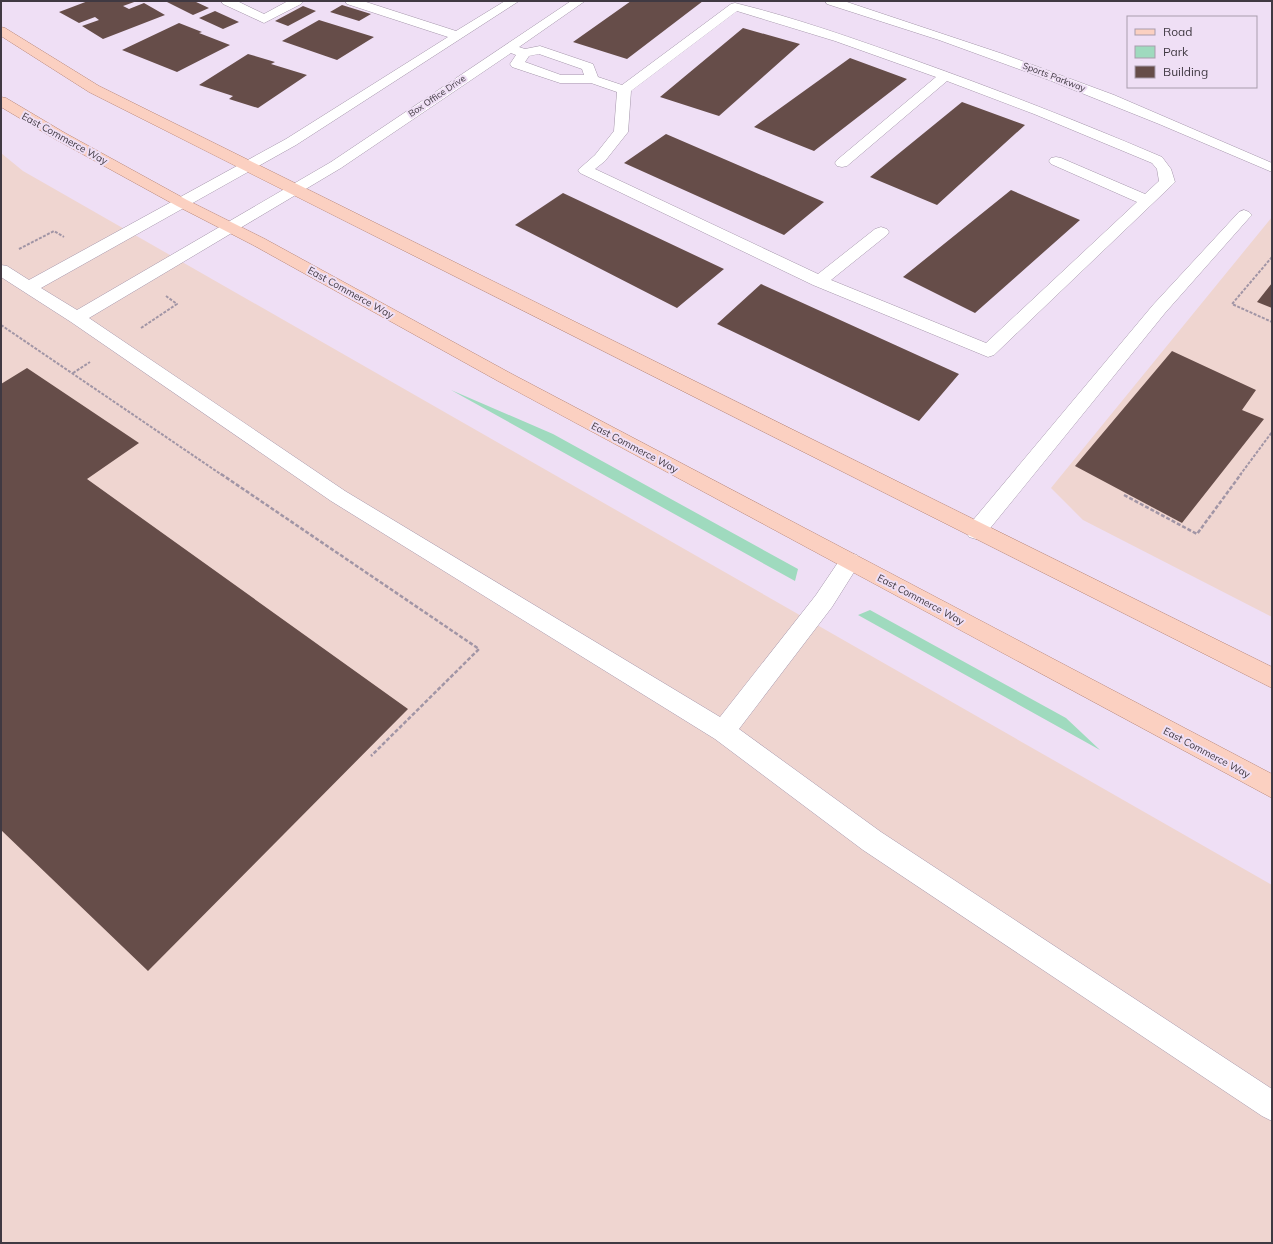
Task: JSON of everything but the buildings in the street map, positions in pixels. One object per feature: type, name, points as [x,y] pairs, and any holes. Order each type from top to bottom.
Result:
[{"type":"main road","points":[[1,30],[94,89],[976,532],[1272,678]]},
{"type":"main road","name":"East Commerce Way","points":[[1,101],[60,136],[182,203],[344,288],[518,384],[1272,787]]},
{"type":"street","points":[[227,1],[264,19],[297,1]]},
{"type":"street","points":[[351,1],[458,36]]},
{"type":"street","points":[[29,287],[291,142],[513,1]]},
{"type":"street","name":"Box Office Drive","points":[[77,318],[336,165],[579,1]]},
{"type":"street","name":"Sports Parkway","points":[[830,1],[988,52],[1148,113],[1272,168]]},
{"type":"street","points":[[735,6],[839,38],[1075,125],[1157,160],[1164,169],[1167,182],[988,351],[818,281],[585,170],[600,158],[621,132],[624,90],[735,6]]},
{"type":"street","points":[[509,48],[524,53],[540,50],[588,67],[592,79]]},
{"type":"street","points":[[524,53],[517,64],[560,79],[592,79],[624,90]]},
{"type":"street","points":[[842,163],[945,76]]},
{"type":"street","points":[[1056,161],[1147,201]]},
{"type":"street","points":[[976,532],[1159,309],[1244,216]]},
{"type":"street","points":[[818,281],[881,232]]},
{"type":"street","points":[[1,270],[116,344],[338,496],[723,730],[872,841],[1272,1106]]},
{"type":"street","points":[[723,730],[824,601],[850,561]]},
{"type":"path","points":[[1272,257],[1232,304],[1272,322]]},
{"type":"path","points":[[73,373],[177,304],[165,296]]},
{"type":"path","points":[[1,325],[479,649],[371,756]]},
{"type":"path","points":[[1124,495],[1197,534],[1272,432]]},
{"type":"shaded area","points":[[1,153],[23,171],[1272,885],[1272,1243],[1,1243]]},
{"type":"shaded area","points":[[1272,217],[1272,617],[1083,520],[1051,488]]},
{"type":"green space","points":[[451,390],[553,434],[798,569],[795,581]]},
{"type":"green space","points":[[870,610],[1066,718],[1100,750],[858,615]]}]
